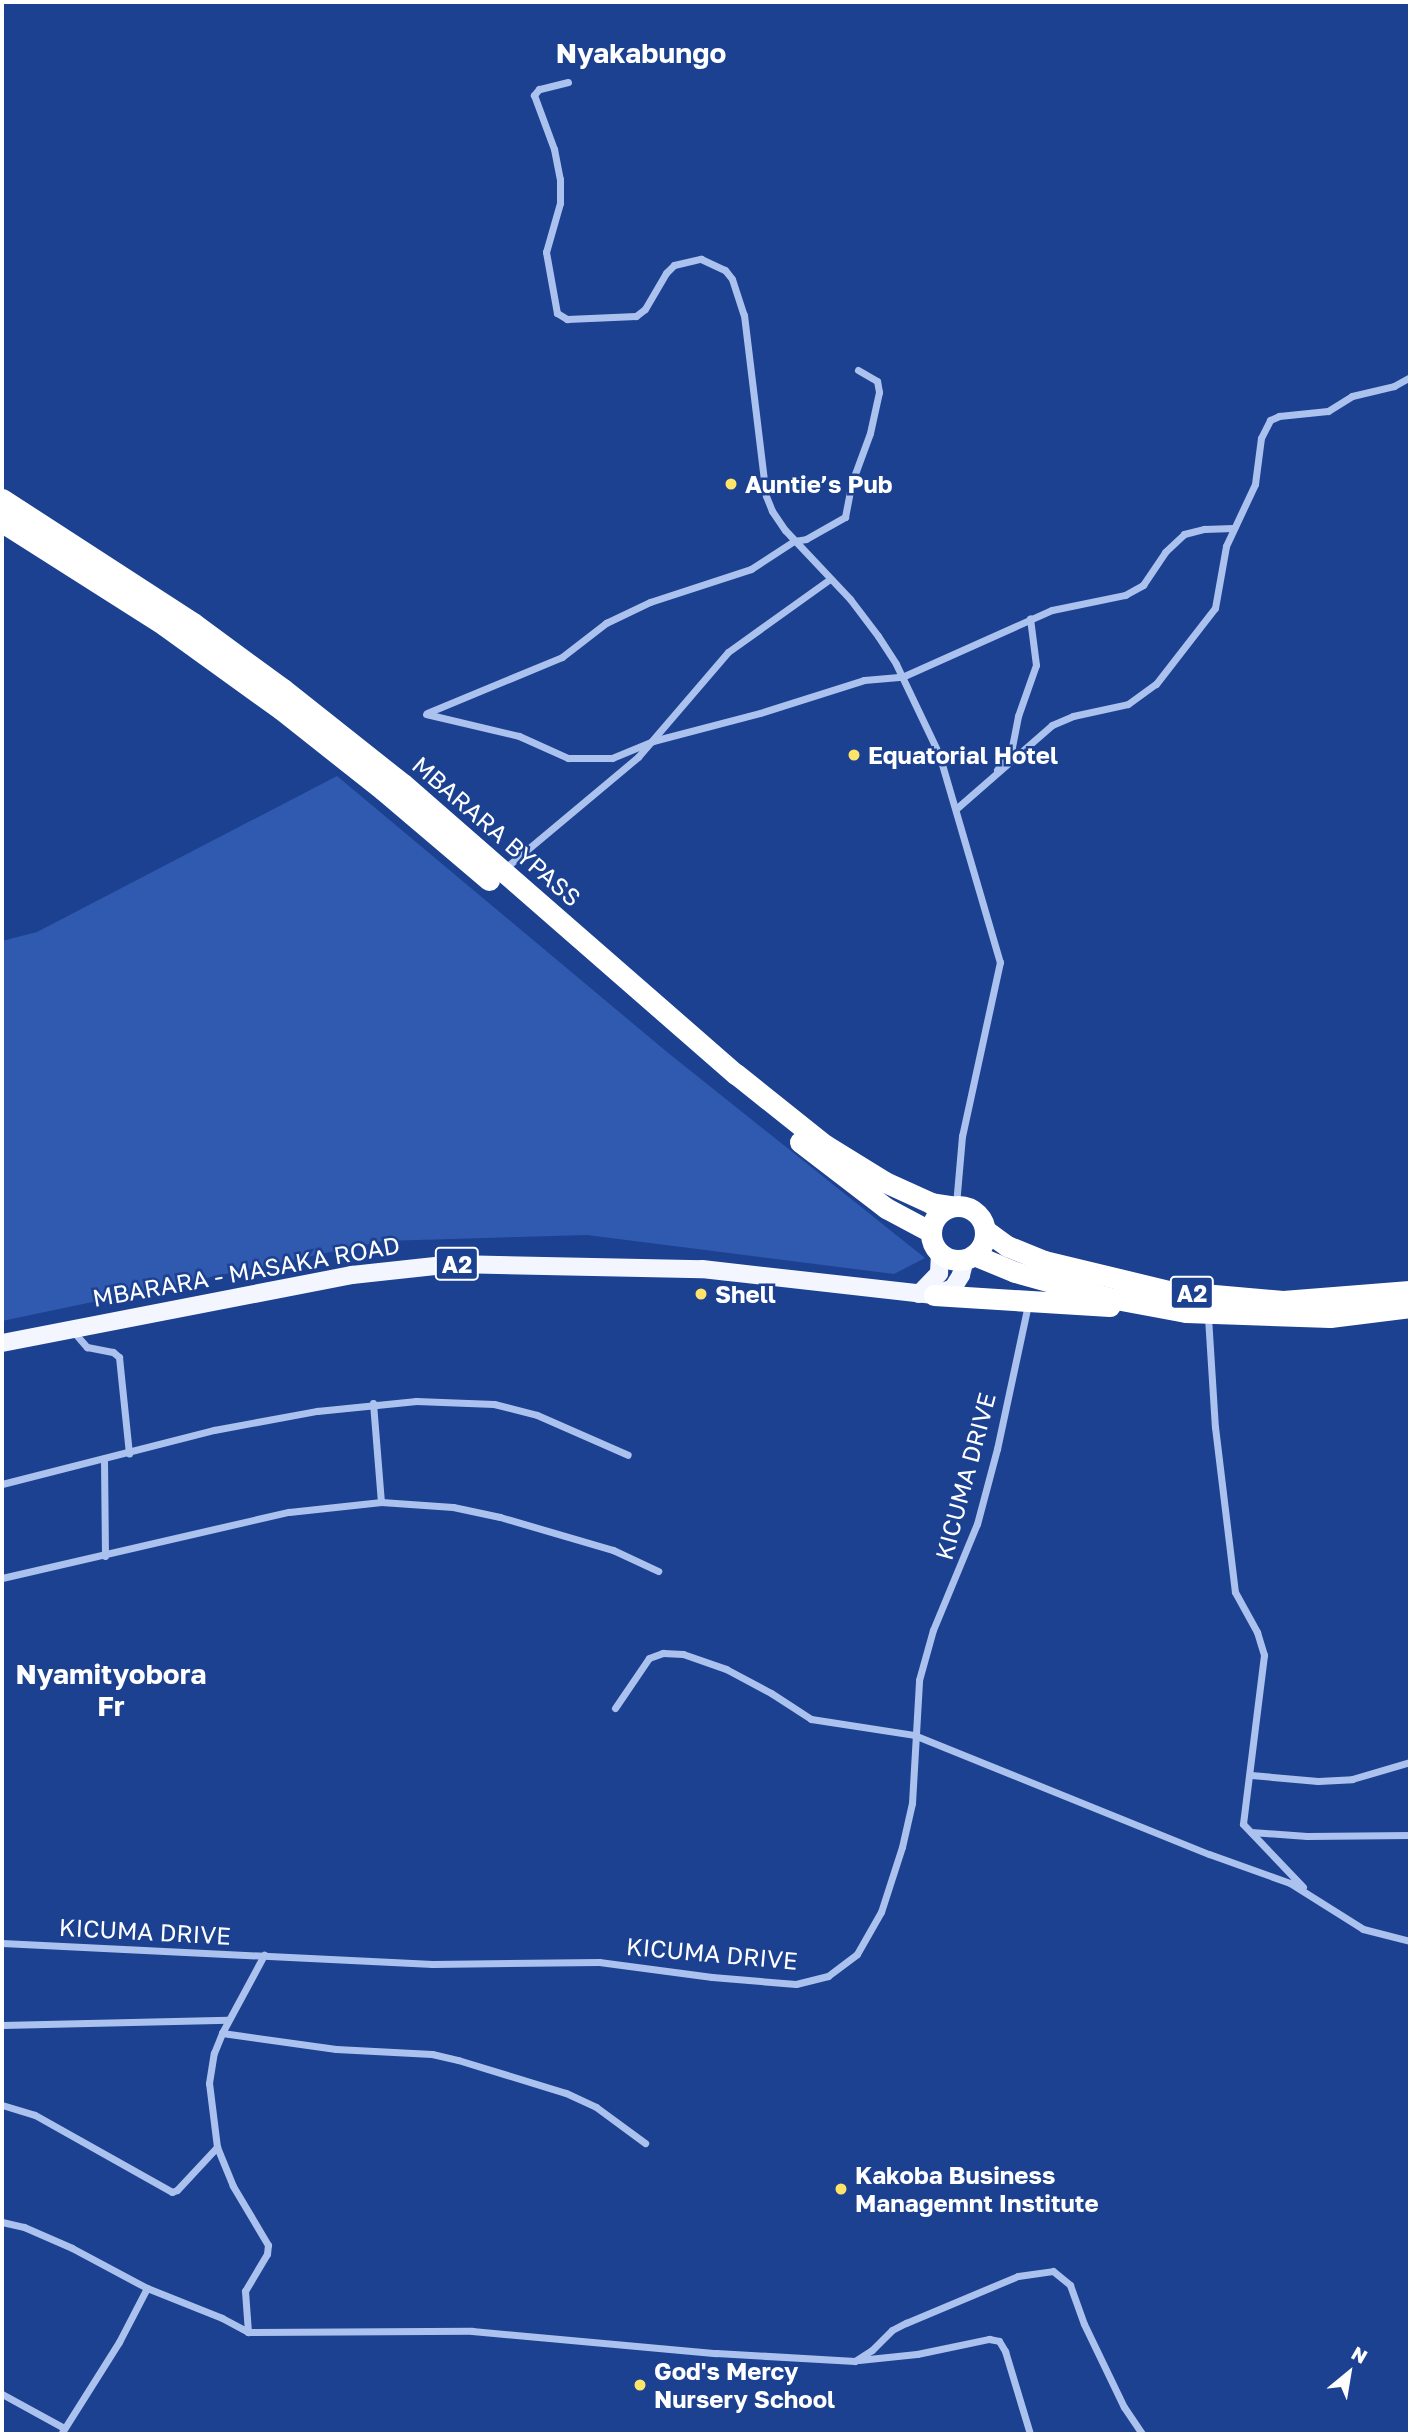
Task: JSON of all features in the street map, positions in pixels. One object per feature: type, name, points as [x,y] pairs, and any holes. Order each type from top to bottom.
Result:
[{"type":"highway","name":"MBARARA BYPASS","points":[[2,499],[193,624],[283,689],[403,784],[736,1074],[825,1145],[886,1182],[931,1203],[953,1206]]},
{"type":"highway","name":"MBARARA BYPASS","points":[[2,522],[164,625],[282,710],[383,790],[813,1153],[886,1208],[931,1232]]},
{"type":"highway","points":[[940,1253],[932,1242],[931,1232],[936,1216],[953,1206]]},
{"type":"highway","name":"A2","points":[[953,1206],[974,1210],[983,1221],[985,1230],[1007,1246],[1044,1261],[1169,1290],[1283,1301],[1410,1291]]},
{"type":"highway","points":[[969,1257],[983,1244],[985,1230]]},
{"type":"highway","name":"A2","points":[[940,1253],[952,1259],[969,1257],[1015,1272],[1066,1296]]},
{"type":"highway","name":"A2","points":[[927,1295],[1028,1302],[1066,1296],[1207,1314],[1331,1317],[1410,1307]]},
{"type":"main road","points":[[927,1295],[939,1273],[940,1253]]},
{"type":"main road","points":[[927,1295],[953,1287],[969,1257]]},
{"type":"main road","name":"MBARARA - MASAKA ROAD","points":[[2,1343],[352,1275],[453,1264],[702,1269],[927,1295]]},
{"type":"street","points":[[568,82],[539,89],[534,95],[554,149],[561,179],[561,204],[546,252],[557,313],[567,319],[636,316],[645,309],[666,272],[674,265],[701,259],[724,270],[732,279],[744,315],[766,496],[772,511],[794,541],[878,636],[902,677],[939,754],[957,807],[1000,961],[962,1136],[953,1206]]},
{"type":"street","points":[[858,370],[877,381],[879,392],[870,433],[852,482],[845,517],[806,540],[794,541],[751,569],[650,602],[606,623],[562,657],[426,713],[519,736],[568,758],[612,758],[653,741],[760,713],[864,680],[902,677],[1030,618],[1079,602],[1125,596],[1143,585],[1165,552],[1184,534],[1204,529],[1233,528]]},
{"type":"street","points":[[957,807],[1052,725],[1073,716],[1128,704],[1156,684],[1215,608],[1226,546],[1255,484],[1261,438],[1270,420],[1279,416],[1328,411],[1352,397],[1394,386],[1410,377]]},
{"type":"street","points":[[501,872],[653,741],[728,652],[830,579]]},
{"type":"street","points":[[992,777],[1012,747],[1018,716],[1036,665],[1036,642],[1030,618]]},
{"type":"street","name":"KICUMA DRIVE","points":[[2,1943],[432,1964],[599,1962],[712,1977],[796,1984],[828,1976],[857,1954],[881,1912],[912,1803],[919,1680],[933,1630],[977,1524],[998,1449],[1028,1302]]},
{"type":"street","points":[[1207,1314],[1215,1427],[1235,1592],[1257,1632],[1264,1655],[1251,1775],[1243,1813],[1244,1824],[1306,1891]]},
{"type":"street","points":[[72,1329],[83,1344],[113,1352],[119,1357],[129,1453]]},
{"type":"street","points":[[2,1484],[214,1430],[373,1403],[416,1401],[494,1404],[537,1415],[628,1455]]},
{"type":"street","points":[[373,1403],[381,1502]]},
{"type":"street","points":[[104,1460],[105,1556]]},
{"type":"street","points":[[2,1578],[289,1513],[381,1502],[453,1507],[500,1517],[613,1550],[658,1571]]},
{"type":"street","points":[[615,1708],[649,1658],[663,1653],[683,1654],[726,1669],[771,1693],[811,1719],[914,1735],[1306,1891],[1363,1929],[1410,1941]]},
{"type":"street","points":[[1251,1775],[1318,1781],[1352,1779],[1410,1762]]},
{"type":"street","points":[[1251,1832],[1307,1836],[1410,1835]]},
{"type":"street","points":[[248,2332],[245,2291],[267,2253],[268,2245],[233,2186],[217,2147],[209,2083],[214,2053],[222,2033],[264,1955]]},
{"type":"street","points":[[2,2025],[228,2020]]},
{"type":"street","points":[[222,2033],[336,2049],[432,2054],[458,2060],[566,2093],[596,2107],[645,2143]]},
{"type":"street","points":[[2,2105],[35,2115],[165,2190],[177,2190],[217,2147]]},
{"type":"street","points":[[2,2222],[24,2227],[72,2248],[147,2288],[222,2318],[248,2332],[472,2331],[716,2353],[855,2361],[917,2354],[989,2339],[999,2342],[1005,2351],[1030,2434]]},
{"type":"street","points":[[855,2361],[866,2355],[892,2330],[906,2323],[1018,2276],[1053,2271],[1070,2286],[1107,2371],[1142,2434]]},
{"type":"street","points":[[2,2394],[62,2431],[119,2342],[147,2288]]},
{"type":"shaded area","points":[[337,776],[667,1052],[925,1258],[894,1274],[587,1235],[383,1241],[2,1321],[2,941],[37,932]]},
{"type":"place","name":"Auntie’s Pub","points":[[731,484]]},
{"type":"place","name":"Equatorial Hotel","points":[[854,755]]},
{"type":"place","name":"Shell","points":[[701,1294]]},
{"type":"place","name":"Kakoba Business Managemnt Institute","points":[[841,2189]]},
{"type":"place","name":"God's Mercy Nursery School","points":[[640,2385]]},
{"type":"district","name":"Nyakabungo","points":[[641,53]]},
{"type":"district","name":"Nyamityobora Fr","points":[[111,1690]]}]
